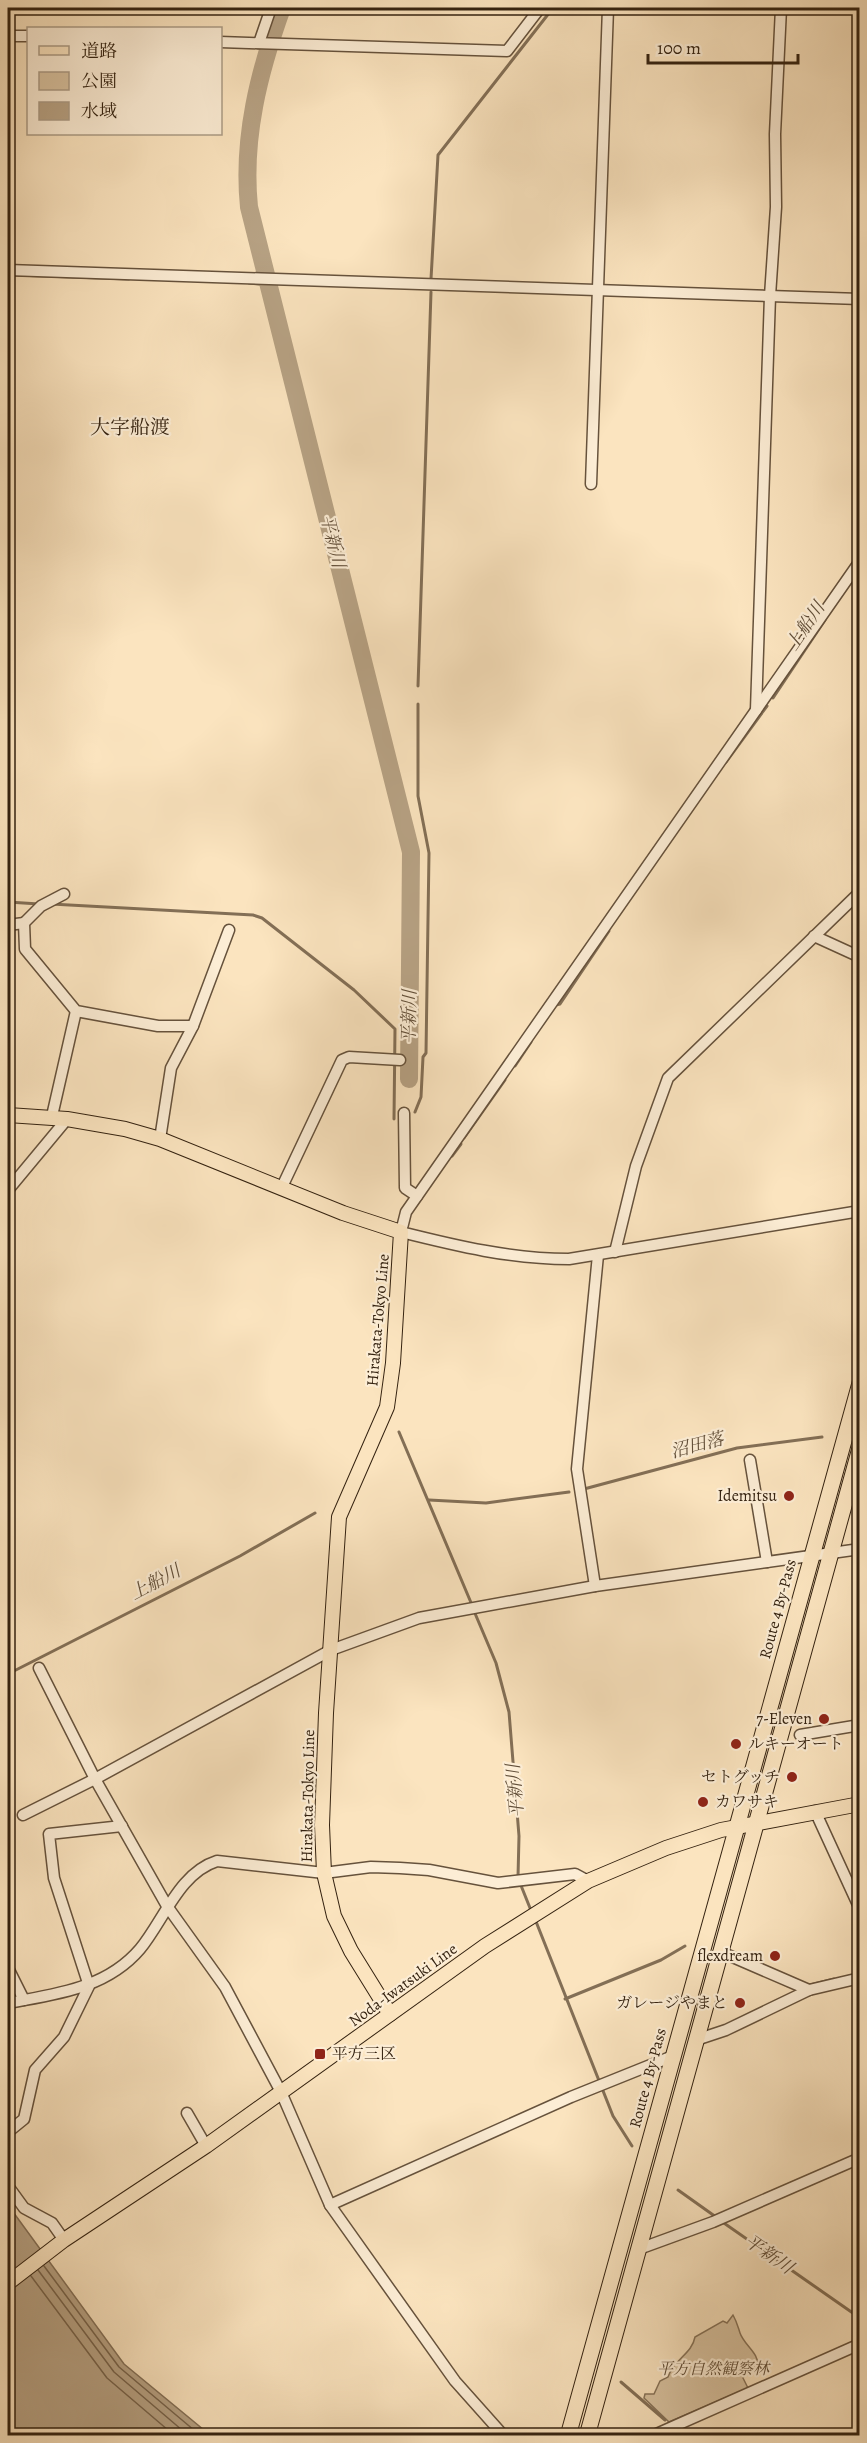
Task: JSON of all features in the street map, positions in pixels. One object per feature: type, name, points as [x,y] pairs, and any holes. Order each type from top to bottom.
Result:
[{"type":"highway","name":"Route 4 By-Pass","points":[[568,2436],[860,1383]]},
{"type":"highway","points":[[587,2436],[860,1448]]},
{"type":"main road","name":"Hirakata-Tokyo Line","points":[[8,1115],[52,1116],[125,1129],[160,1139],[281,1189],[401,1232],[393,1363],[387,1407],[341,1510],[322,1826],[324,1873],[334,1916],[351,1951],[390,2014]]},
{"type":"main road","name":"Noda-Iwatsuki Line","points":[[8,2283],[64,2240],[206,2146],[534,1913],[588,1881],[666,1848],[736,1827],[860,1804]]},
{"type":"street","points":[[259,43],[271,8]]},
{"type":"street","points":[[222,42],[507,51],[540,8]]},
{"type":"street","points":[[591,484],[596,292],[606,114],[608,8]]},
{"type":"street","points":[[756,710],[770,296],[776,207],[775,134],[781,8]]},
{"type":"street","points":[[8,36],[27,36]]},
{"type":"street","points":[[8,270],[596,292],[860,299]]},
{"type":"street","points":[[860,561],[406,1212],[401,1232],[479,1252],[533,1259],[569,1259],[860,1211]]},
{"type":"street","points":[[615,1252],[636,1166],[668,1078],[860,892]]},
{"type":"street","points":[[8,925],[24,923],[41,906],[64,894]]},
{"type":"street","points":[[24,923],[25,948],[76,1011],[158,1026],[193,1026]]},
{"type":"street","points":[[160,1139],[171,1068],[193,1026],[229,930]]},
{"type":"street","points":[[814,936],[860,957]]},
{"type":"street","points":[[52,1116],[76,1011]]},
{"type":"street","points":[[281,1189],[342,1060],[349,1057],[400,1060]]},
{"type":"street","points":[[404,1113],[405,1188],[417,1196]]},
{"type":"street","points":[[8,1190],[67,1119]]},
{"type":"street","points":[[595,1586],[577,1469],[598,1255]]},
{"type":"street","points":[[750,1460],[767,1562]]},
{"type":"street","points":[[23,1815],[95,1779],[331,1650],[419,1618],[595,1586],[860,1549]]},
{"type":"street","points":[[39,1668],[95,1779],[167,1906],[225,1986],[281,2092],[330,2205],[454,2381],[504,2436]]},
{"type":"street","points":[[800,1736],[860,1725]]},
{"type":"street","points":[[815,1811],[860,1909]]},
{"type":"street","points":[[8,2132],[24,2119],[35,2070],[64,2037],[89,1986],[54,1878],[49,1834],[122,1827]]},
{"type":"street","points":[[8,2003],[89,1986],[113,1971],[140,1949],[167,1906],[203,1866],[217,1861],[324,1873],[371,1867],[429,1870],[498,1883],[575,1874],[588,1881]]},
{"type":"street","points":[[721,1952],[808,1990]]},
{"type":"street","points":[[8,1968],[24,2000]]},
{"type":"street","points":[[696,2040],[726,2030],[808,1990],[860,1978]]},
{"type":"street","points":[[330,2205],[571,2097],[673,2056]]},
{"type":"street","points":[[187,2113],[206,2146]]},
{"type":"street","points":[[639,2249],[651,2247],[713,2222],[860,2158]]},
{"type":"street","points":[[8,2186],[24,2208],[52,2223],[64,2240]]},
{"type":"street","points":[[652,2436],[860,2344]]},
{"type":"green space","name":"平方自然観察林","points":[[733,2315],[742,2337],[758,2361],[758,2366],[747,2370],[743,2378],[748,2388],[669,2422],[644,2398],[645,2394],[654,2394],[660,2381],[668,2377],[674,2366],[690,2348],[695,2337],[723,2321],[727,2323]]},
{"type":"water","points":[[8,2205],[124,2364],[210,2435],[15,2436],[8,2427]]},
{"type":"waterway","name":"平新川","points":[[282,8],[266,56],[254,106],[248,156],[249,207],[411,852],[409,1079]]},
{"type":"waterway","points":[[431,279],[438,155],[553,8]]},
{"type":"waterway","points":[[15,275],[129,279]]},
{"type":"waterway","points":[[249,283],[269,285]]},
{"type":"waterway","points":[[418,686],[431,292]]},
{"type":"waterway","name":"上船川","points":[[773,698],[825,620]]},
{"type":"waterway","points":[[415,1112],[421,1097],[423,1057],[426,1053],[429,853],[418,796],[418,704]]},
{"type":"waterway","name":"上船川","points":[[726,762],[767,706]]},
{"type":"waterway","points":[[8,902],[39,904]]},
{"type":"waterway","points":[[51,904],[253,915],[262,918],[354,990],[395,1029],[394,1119]]},
{"type":"waterway","name":"上船川","points":[[556,1005],[560,1004],[609,931]]},
{"type":"waterway","name":"上船川","points":[[515,1066],[531,1042]]},
{"type":"waterway","name":"上船川","points":[[464,1138],[505,1080]]},
{"type":"waterway","name":"上船川","points":[[452,1156],[461,1144]]},
{"type":"waterway","name":"平新川","points":[[399,1432],[472,1605]]},
{"type":"waterway","name":"沼田落","points":[[584,1489],[737,1448],[822,1437]]},
{"type":"waterway","name":"沼田落","points":[[429,1500],[486,1503],[569,1492]]},
{"type":"waterway","name":"上船川","points":[[8,1674],[240,1556],[315,1513]]},
{"type":"waterway","name":"平新川","points":[[474,1611],[496,1663],[509,1712],[519,1836],[518,1877]]},
{"type":"waterway","name":"平新川","points":[[520,1883],[532,1913]]},
{"type":"waterway","name":"平新川","points":[[535,1919],[613,2116],[632,2146]]},
{"type":"waterway","points":[[565,1999],[661,1960],[685,1946]]},
{"type":"waterway","points":[[806,1986],[834,1979]]},
{"type":"waterway","name":"平新川","points":[[678,2190],[716,2217]]},
{"type":"waterway","name":"平新川","points":[[721,2221],[860,2318]]},
{"type":"waterway","points":[[621,2382],[665,2420]]},
{"type":"waterway","points":[[679,2432],[684,2436]]},
{"type":"place","name":"Idemitsu","points":[[789,1496]]},
{"type":"place","name":"7-Eleven","points":[[824,1719]]},
{"type":"place","name":"ルキーオート","points":[[736,1744]]},
{"type":"place","name":"セトグッチ","points":[[792,1777]]},
{"type":"place","name":"カワサキ","points":[[703,1802]]},
{"type":"place","name":"flexdream","points":[[775,1956]]},
{"type":"place","name":"ガレージやまと","points":[[740,2003]]},
{"type":"place","name":"平方三区","points":[[320,2054]]},
{"type":"district","name":"大字船渡","points":[[130,427]]}]
